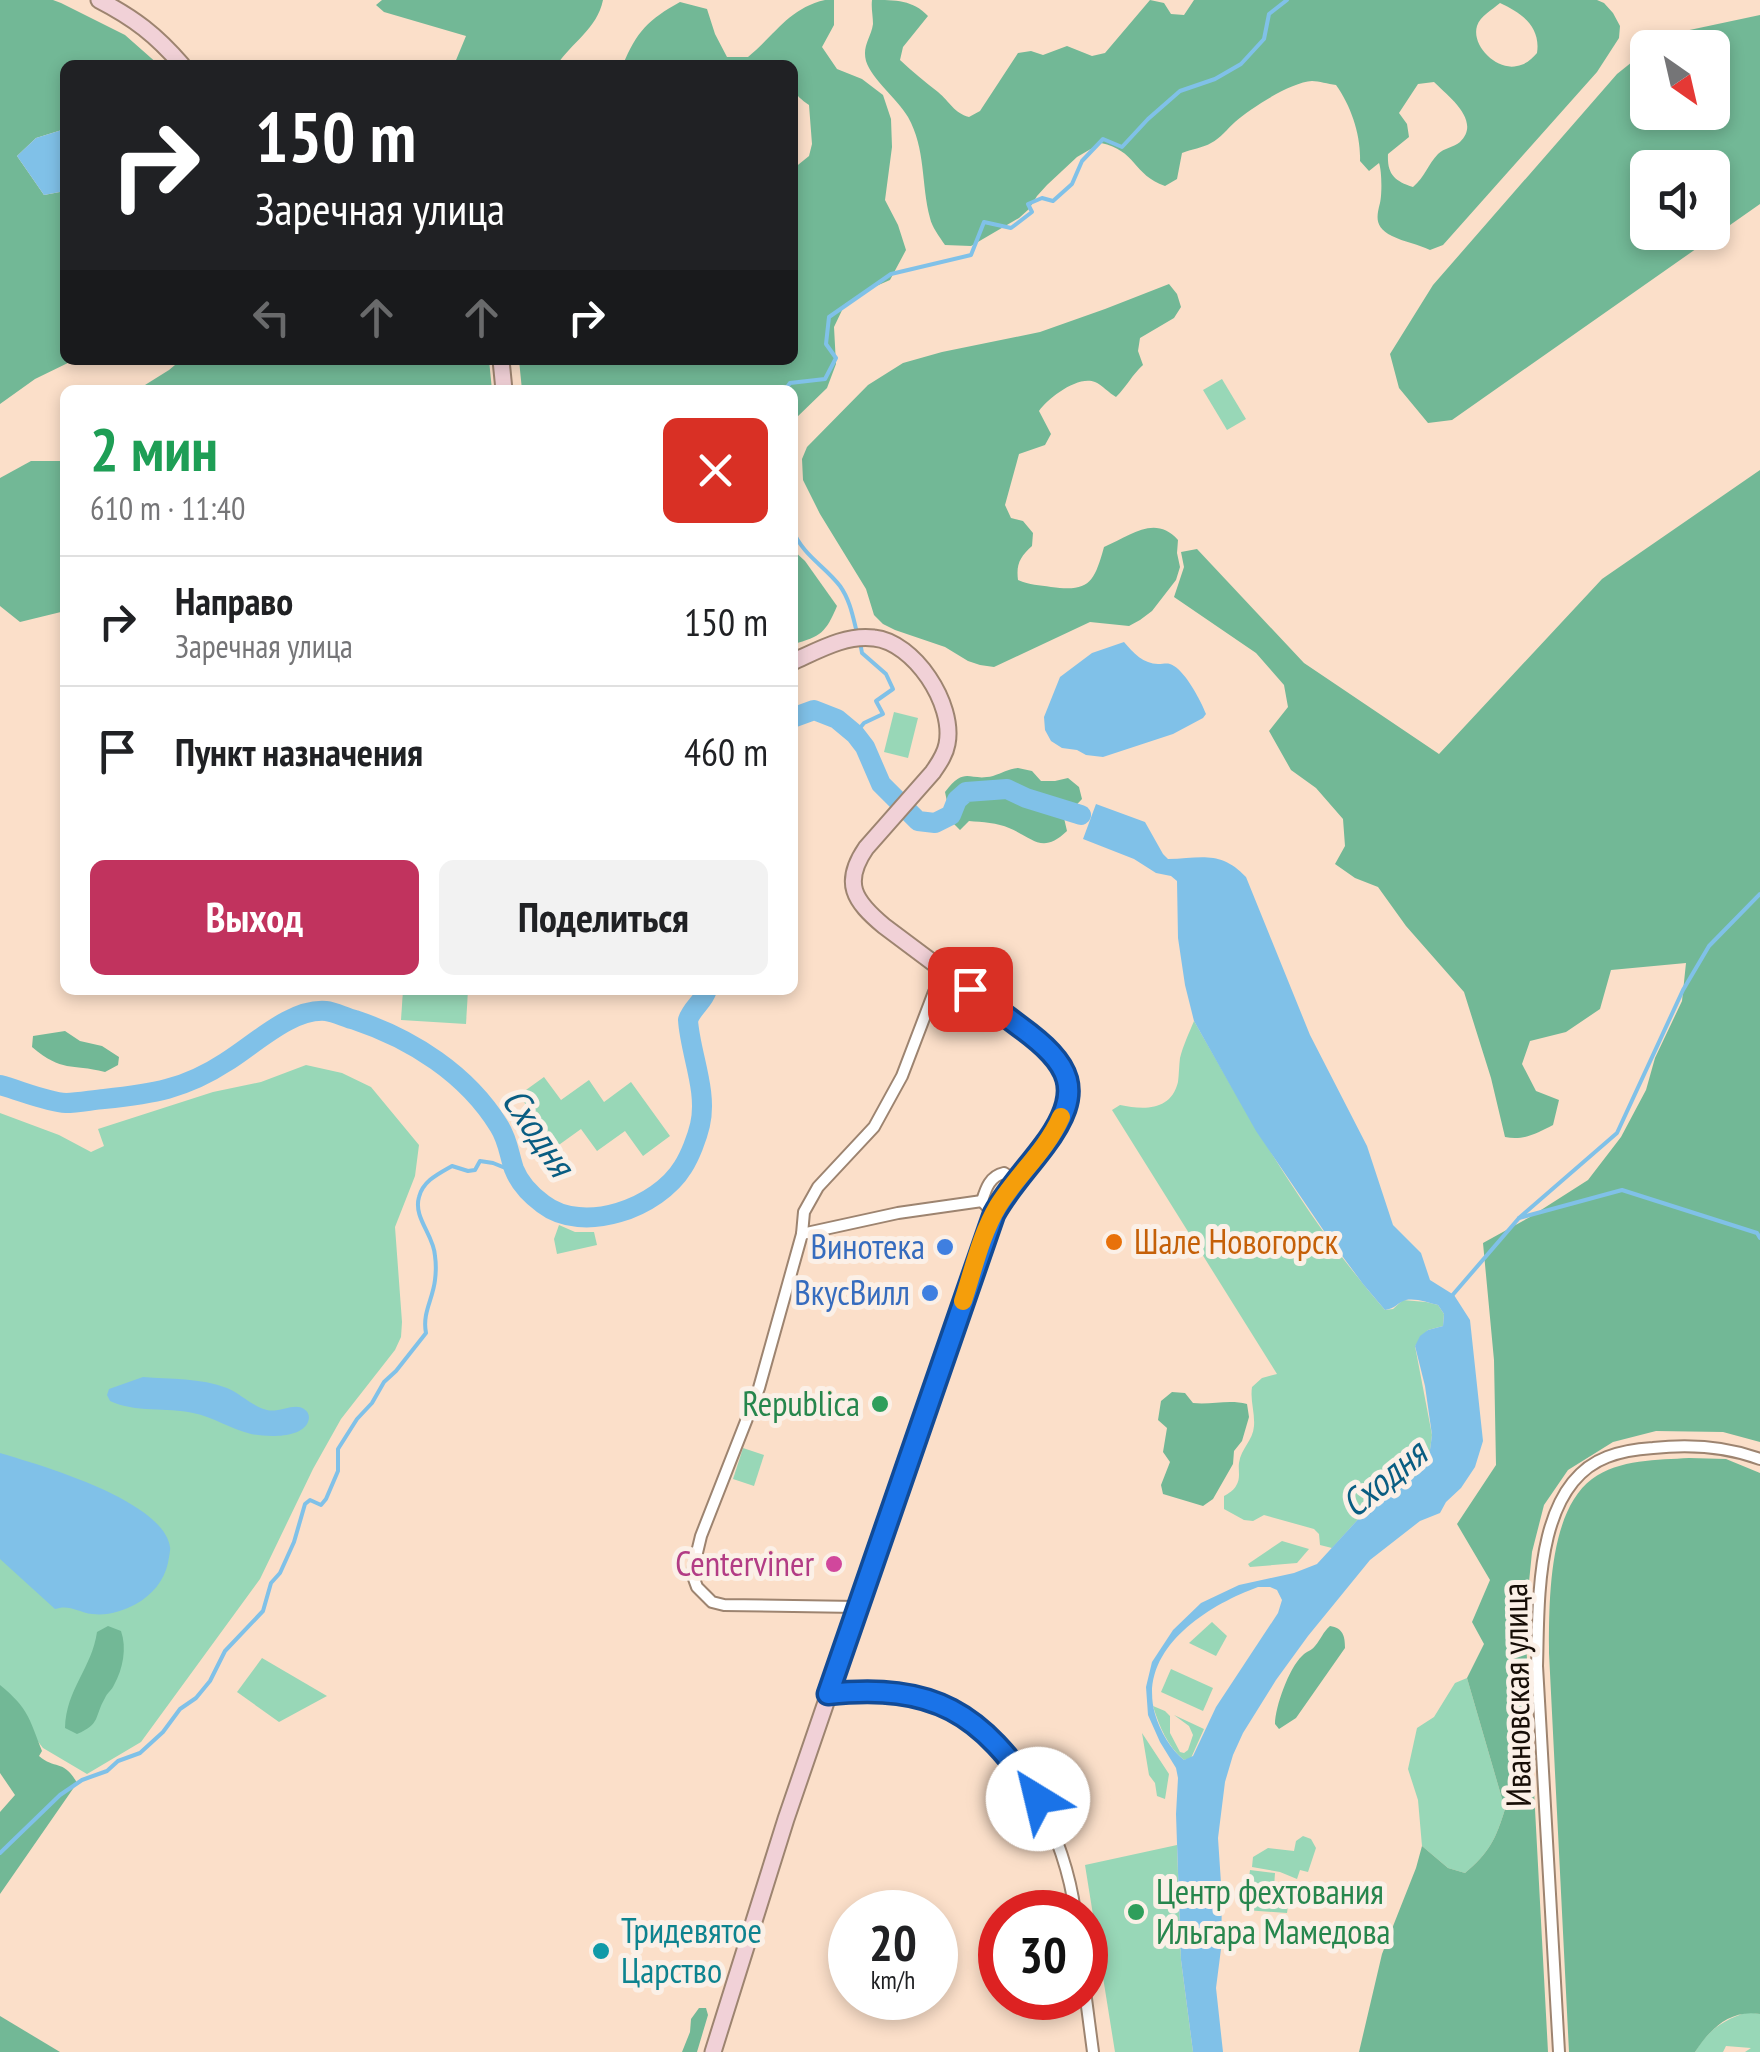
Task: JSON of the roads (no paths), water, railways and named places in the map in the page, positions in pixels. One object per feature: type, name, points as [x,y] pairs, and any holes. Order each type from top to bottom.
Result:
[{"type":"main road","points":[[100,0],[142,24],[177,60]]},
{"type":"main road","points":[[714,2052],[857,1606],[994,1214],[1045,1145],[1065,1109],[1068,1079],[1047,1048],[884,926],[857,899],[853,888],[856,862],[942,759],[948,732],[938,698],[914,658],[890,640],[864,637],[798,660]]},
{"type":"street","points":[[857,1606],[712,1602],[697,1587],[694,1565],[701,1536],[759,1388],[802,1234],[804,1212],[818,1187],[874,1126],[902,1076],[934,992]]},
{"type":"street","points":[[994,1214],[982,1201],[990,1181],[1004,1173],[1016,1181]]},
{"type":"street","points":[[802,1234],[898,1213],[982,1201]]},
{"type":"street","name":"Ивановская улица","points":[[1559,2052],[1537,1666],[1538,1612],[1548,1530],[1562,1496],[1582,1472],[1605,1457],[1652,1448],[1710,1446],[1760,1459]]},
{"type":"street","points":[[828,1694],[873,1692],[932,1701],[982,1729],[1025,1778],[1050,1820],[1071,1890]]},
{"type":"street","points":[[1089,2020],[1093,2052]]},
{"type":"water","points":[[60,131],[60,192],[44,195],[17,156],[36,138]]},
{"type":"water","points":[[1124,642],[1143,660],[1170,664],[1179,670],[1206,714],[1173,734],[1103,757],[1062,748],[1051,741],[1044,717],[1060,677],[1092,653]]},
{"type":"water","points":[[1096,804],[1145,822],[1168,859],[1219,859],[1246,877],[1310,1035],[1367,1146],[1393,1225],[1421,1253],[1430,1280],[1454,1295],[1470,1320],[1483,1441],[1475,1467],[1440,1513],[1420,1521],[1370,1560],[1276,1680],[1233,1755],[1225,1782],[1218,1838],[1222,1898],[1216,1988],[1223,2052],[1193,2052],[1181,1960],[1178,1778],[1148,1715],[1146,1687],[1152,1662],[1173,1630],[1201,1603],[1239,1585],[1317,1564],[1362,1515],[1421,1472],[1429,1457],[1432,1435],[1415,1346],[1428,1330],[1443,1326],[1444,1314],[1438,1305],[1414,1300],[1385,1310],[1326,1234],[1256,1131],[1194,1021],[1178,938],[1177,881],[1083,839]],"holes":[[[1270,1587],[1277,1590],[1282,1600],[1278,1613],[1216,1707],[1193,1756],[1184,1760],[1166,1740],[1155,1714],[1152,1691],[1156,1670],[1166,1651],[1198,1619],[1238,1595]]]},
{"type":"water","points":[[143,1377],[217,1385],[267,1410],[300,1407],[306,1410],[309,1420],[304,1428],[291,1434],[257,1435],[193,1413],[130,1407],[110,1401],[109,1389]]},
{"type":"water","points":[[0,1453],[97,1487],[146,1514],[162,1530],[170,1548],[164,1576],[156,1587],[136,1604],[115,1612],[55,1609],[0,1559]]},
{"type":"waterway","points":[[789,385],[825,379],[836,358],[826,344],[829,317],[891,274],[971,255],[984,222],[1011,228],[1032,212],[1028,204],[1042,198],[1053,201],[1072,184],[1082,161],[1103,139],[1122,147],[1180,91],[1215,79],[1241,64],[1264,39],[1269,14],[1287,0]]},
{"type":"waterway","points":[[798,540],[843,591],[857,633]]},
{"type":"waterway","points":[[855,734],[864,723],[883,714],[876,701],[893,689],[886,674],[862,653],[860,642]]},
{"type":"waterway","name":"Сходня","points":[[798,716],[814,710],[837,719],[855,734],[881,784],[918,821],[935,823],[951,815],[957,800],[966,792],[1007,789],[1081,815]]},
{"type":"waterway","points":[[1519,1218],[1617,1133],[1683,990],[1709,946],[1760,894]]},
{"type":"waterway","name":"Сходня","points":[[0,1085],[66,1103],[153,1092],[211,1071],[286,1021],[313,1012],[329,1012],[397,1037],[436,1061],[486,1107],[504,1137],[516,1174],[534,1197],[559,1213],[598,1217],[638,1205],[656,1194],[671,1182],[688,1158],[702,1112],[688,1020],[704,995]]},
{"type":"waterway","points":[[0,1853],[60,1795],[82,1780],[107,1771],[118,1761],[140,1753],[163,1732],[180,1709],[210,1681],[225,1651],[263,1611],[271,1583],[294,1542],[305,1504],[310,1500],[321,1505],[326,1499],[338,1471],[338,1449],[384,1382],[426,1333],[425,1319],[436,1268],[434,1248],[419,1212],[424,1187],[452,1166],[475,1170],[480,1161],[515,1172]]},
{"type":"waterway","points":[[1450,1298],[1519,1218],[1622,1190],[1757,1233],[1760,1238]]},
{"type":"place","name":"Шале Новогорск","points":[[1114,1242]]},
{"type":"place","name":"Винотека","points":[[945,1247]]},
{"type":"place","name":"ВкусВилл","points":[[930,1293]]},
{"type":"place","name":"Republica","points":[[880,1404]]},
{"type":"place","name":"Centerviner","points":[[834,1564]]},
{"type":"place","name":"Центр фехтования Ильгара Мамедова","points":[[1136,1912]]},
{"type":"place","name":"Тридевятое Царство","points":[[601,1951]]}]
